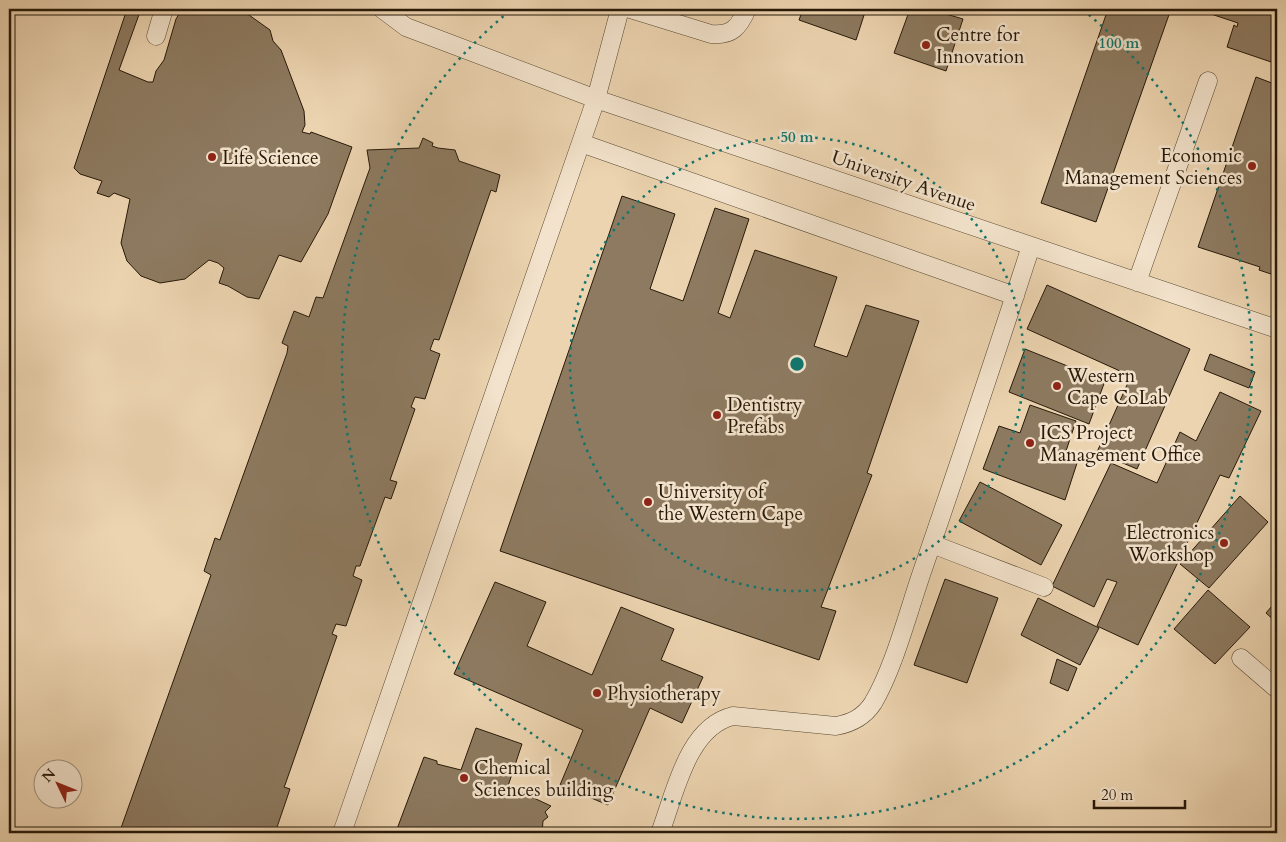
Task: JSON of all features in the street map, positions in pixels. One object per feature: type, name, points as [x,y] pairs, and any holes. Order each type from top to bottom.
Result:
[{"type":"lane","points":[[156,36],[164,9]]},
{"type":"lane","name":"University Avenue","points":[[382,9],[406,26],[596,99],[1277,329]]},
{"type":"lane","points":[[342,833],[596,99],[620,9]]},
{"type":"lane","points":[[630,9],[711,34],[722,35],[732,32],[740,24],[747,9]]},
{"type":"lane","points":[[1137,282],[1208,81]]},
{"type":"lane","points":[[581,143],[1015,296]]},
{"type":"lane","points":[[660,833],[692,749],[711,726],[733,716],[836,726],[850,723],[862,716],[872,704],[884,682],[932,544],[1031,246]]},
{"type":"lane","points":[[932,544],[1044,587]]},
{"type":"lane","points":[[1242,658],[1277,689]]},
{"type":"building","name":"Life Science","points":[[127,9],[141,9],[119,70],[148,82],[153,82],[156,71],[164,60],[176,19],[182,9],[242,10],[270,30],[273,41],[281,50],[304,111],[305,125],[302,132],[310,134],[311,132],[352,147],[328,214],[301,262],[279,255],[259,299],[247,297],[219,283],[224,268],[218,263],[209,260],[185,279],[160,283],[141,276],[127,261],[121,243],[130,199],[114,193],[109,197],[97,193],[102,181],[80,174],[74,168]]},
{"type":"building","points":[[803,9],[866,9],[856,40],[799,20]]},
{"type":"building","name":"Centre for Innovation","points":[[910,9],[929,9],[963,19],[946,71],[894,53]]},
{"type":"building","points":[[1108,9],[1171,9],[1096,222],[1041,203]]},
{"type":"building","points":[[1196,9],[1277,9],[1277,64],[1227,47],[1234,25],[1237,27],[1238,23]]},
{"type":"building","name":"Economic Management Sciences","points":[[1256,77],[1277,85],[1277,276],[1259,270],[1260,267],[1198,247]]},
{"type":"building","points":[[423,138],[433,143],[432,146],[455,150],[459,161],[500,175],[496,192],[491,190],[439,340],[434,339],[430,350],[440,354],[425,399],[415,397],[411,407],[415,409],[390,480],[397,482],[391,499],[385,497],[360,566],[356,566],[353,576],[362,580],[346,626],[336,624],[332,634],[337,636],[284,787],[290,789],[275,833],[141,833],[121,828],[211,575],[204,571],[215,538],[220,540],[287,353],[288,346],[282,343],[294,311],[309,317],[316,297],[323,298],[370,168],[367,150],[419,148]]},
{"type":"building","name":"Dentistry Prefabs","points":[[622,196],[675,214],[650,289],[683,301],[715,208],[749,219],[718,313],[730,318],[755,250],[837,277],[814,346],[847,357],[866,305],[919,321],[867,473],[872,475],[821,607],[836,611],[819,660],[500,551]]},
{"type":"building","points":[[1047,285],[1190,349],[1137,469],[1097,452],[1131,376],[1027,329]]},
{"type":"building","name":"Western Cape CoLab","points":[[1025,349],[1105,381],[1089,424],[1009,392]]},
{"type":"building","points":[[1210,354],[1255,372],[1249,388],[1204,370]]},
{"type":"building","points":[[1220,392],[1261,411],[1229,478],[1220,475],[1138,645],[1097,626],[1117,582],[1107,579],[1094,607],[1052,586],[1111,463],[1157,483],[1180,432],[1196,441]]},
{"type":"building","name":"ICS Project Management Office","points":[[1030,405],[1076,421],[1065,454],[1078,460],[1065,500],[983,469],[999,426],[1020,433]]},
{"type":"building","points":[[980,482],[1062,525],[1041,565],[959,521]]},
{"type":"building","name":"Electronics Workshop","points":[[1240,496],[1268,522],[1209,588],[1180,564]]},
{"type":"building","points":[[945,579],[998,598],[967,683],[914,665]]},
{"type":"building","name":"Physiotherapy","points":[[495,582],[546,602],[527,646],[592,675],[621,607],[674,629],[661,660],[703,677],[682,723],[650,708],[608,805],[560,785],[583,730],[454,674]]},
{"type":"building","points":[[1208,590],[1250,627],[1215,664],[1174,629]]},
{"type":"building","points":[[1038,598],[1099,628],[1080,665],[1021,635]]},
{"type":"building","points":[[1277,600],[1277,623],[1266,613]]},
{"type":"building","points":[[1057,659],[1077,668],[1068,691],[1050,683]]},
{"type":"building","name":"Chemical Sciences building","points":[[476,728],[522,744],[508,786],[551,806],[545,812],[548,817],[543,821],[542,833],[400,833],[401,830],[397,829],[424,757],[437,761],[437,764],[461,770]]},
{"type":"place","name":"Centre for Innovation","points":[[926,45]]},
{"type":"place","name":"Life Science","points":[[212,157]]},
{"type":"place","name":"Economic Management Sciences","points":[[1252,166]]},
{"type":"place","name":"Western Cape CoLab","points":[[1057,386]]},
{"type":"place","name":"Dentistry Prefabs","points":[[717,415]]},
{"type":"place","name":"ICS Project Management Office","points":[[1030,443]]},
{"type":"place","name":"University of the Western Cape","points":[[648,502]]},
{"type":"place","name":"Electronics Workshop","points":[[1224,543]]},
{"type":"place","name":"Physiotherapy","points":[[597,693]]},
{"type":"place","name":"Chemical Sciences building","points":[[464,778]]}]
